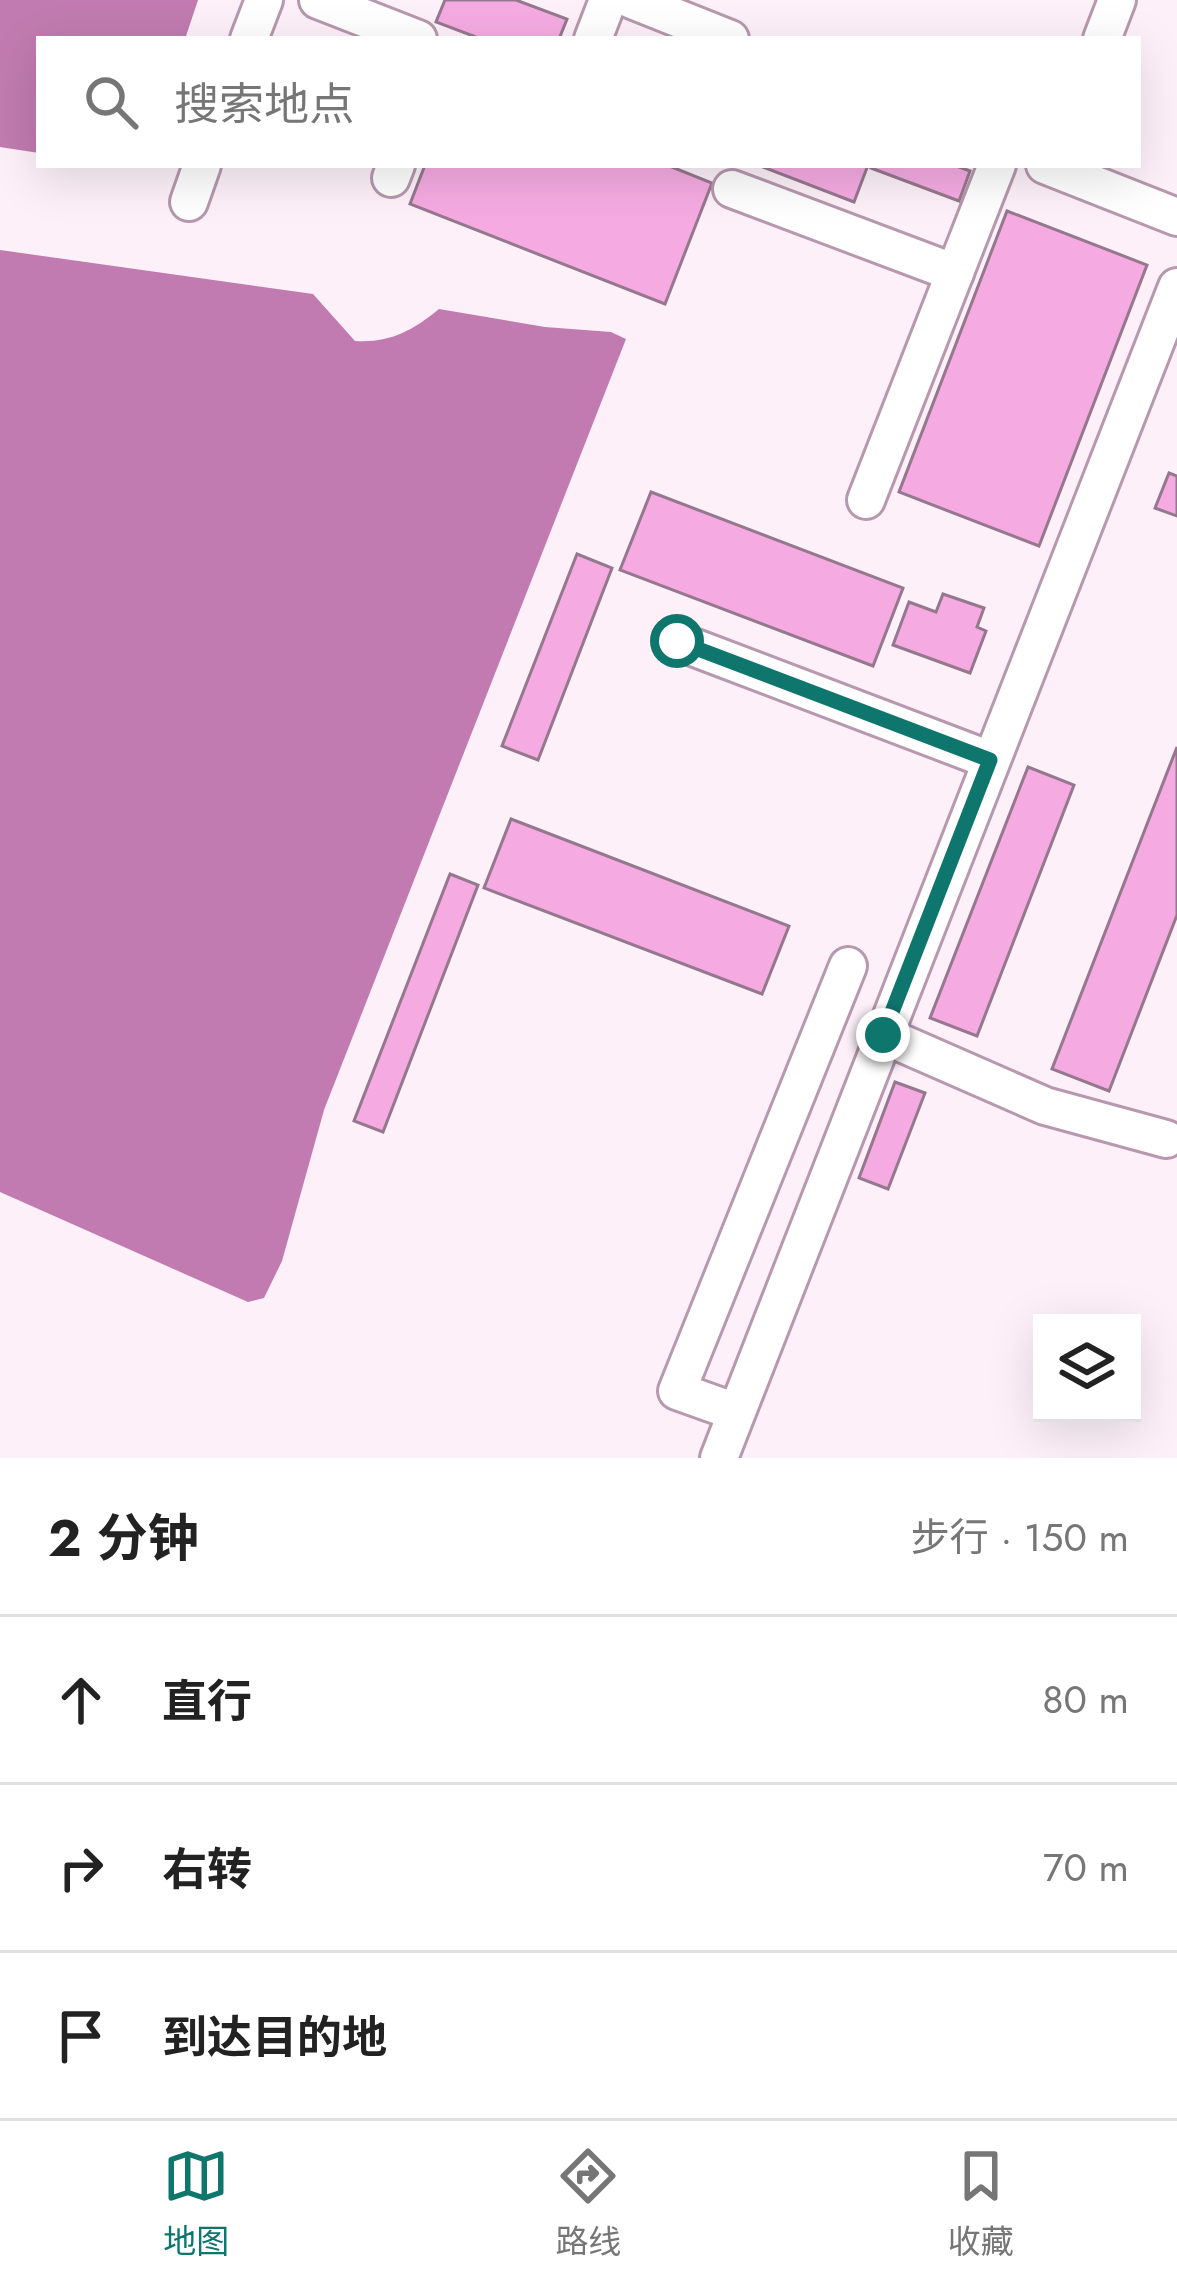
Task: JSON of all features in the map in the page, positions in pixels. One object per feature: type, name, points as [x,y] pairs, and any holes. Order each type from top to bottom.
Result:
[{"type":"street","points":[[250,36],[264,0]]},
{"type":"street","points":[[318,0],[410,36]]},
{"type":"street","points":[[594,36],[608,0]]},
{"type":"street","points":[[632,0],[722,36]]},
{"type":"street","points":[[1103,36],[1117,0]]},
{"type":"street","points":[[189,202],[201,168]]},
{"type":"street","points":[[866,500],[996,168]]},
{"type":"street","points":[[1055,168],[1177,217]]},
{"type":"street","points":[[732,189],[955,273]]},
{"type":"street","points":[[718,1458],[1177,286]]},
{"type":"street","points":[[677,641],[990,760]]},
{"type":"street","points":[[736,1412],[677,1391],[848,966]]},
{"type":"street","points":[[883,1035],[1046,1106],[1166,1139]]},
{"type":"shaded area","points":[[0,0],[198,0],[186,36],[36,36],[36,153],[0,147]]},
{"type":"shaded area","points":[[0,250],[313,294],[355,341],[400,334],[439,309],[545,327],[611,332],[626,339],[324,1110],[282,1261],[264,1298],[248,1302],[0,1192]]},
{"type":"building","points":[[445,0],[516,0],[567,19],[560,36],[473,36],[436,22]]},
{"type":"building","points":[[424,168],[674,168],[712,183],[665,304],[410,204]]},
{"type":"building","points":[[766,168],[867,168],[854,202]]},
{"type":"building","points":[[871,168],[970,171],[959,201]]},
{"type":"building","points":[[1007,211],[1147,265],[1039,546],[899,492]]},
{"type":"building","points":[[1169,473],[1177,476],[1177,516],[1155,508]]},
{"type":"building","points":[[651,492],[903,588],[873,666],[620,570]]},
{"type":"building","points":[[577,554],[612,568],[538,760],[502,746]]},
{"type":"building","points":[[943,594],[984,608],[977,627],[986,631],[970,673],[893,645],[909,602],[936,612]]},
{"type":"building","points":[[1177,747],[1177,915],[1109,1091],[1052,1069]]},
{"type":"building","points":[[1028,767],[1074,785],[977,1036],[930,1018]]},
{"type":"building","points":[[511,819],[789,926],[762,994],[484,888]]},
{"type":"building","points":[[450,874],[478,885],[383,1132],[354,1121]]},
{"type":"building","points":[[895,1082],[925,1093],[888,1189],[859,1178]]},
{"type":"route","points":[[677,641],[990,760],[883,1035]]}]
